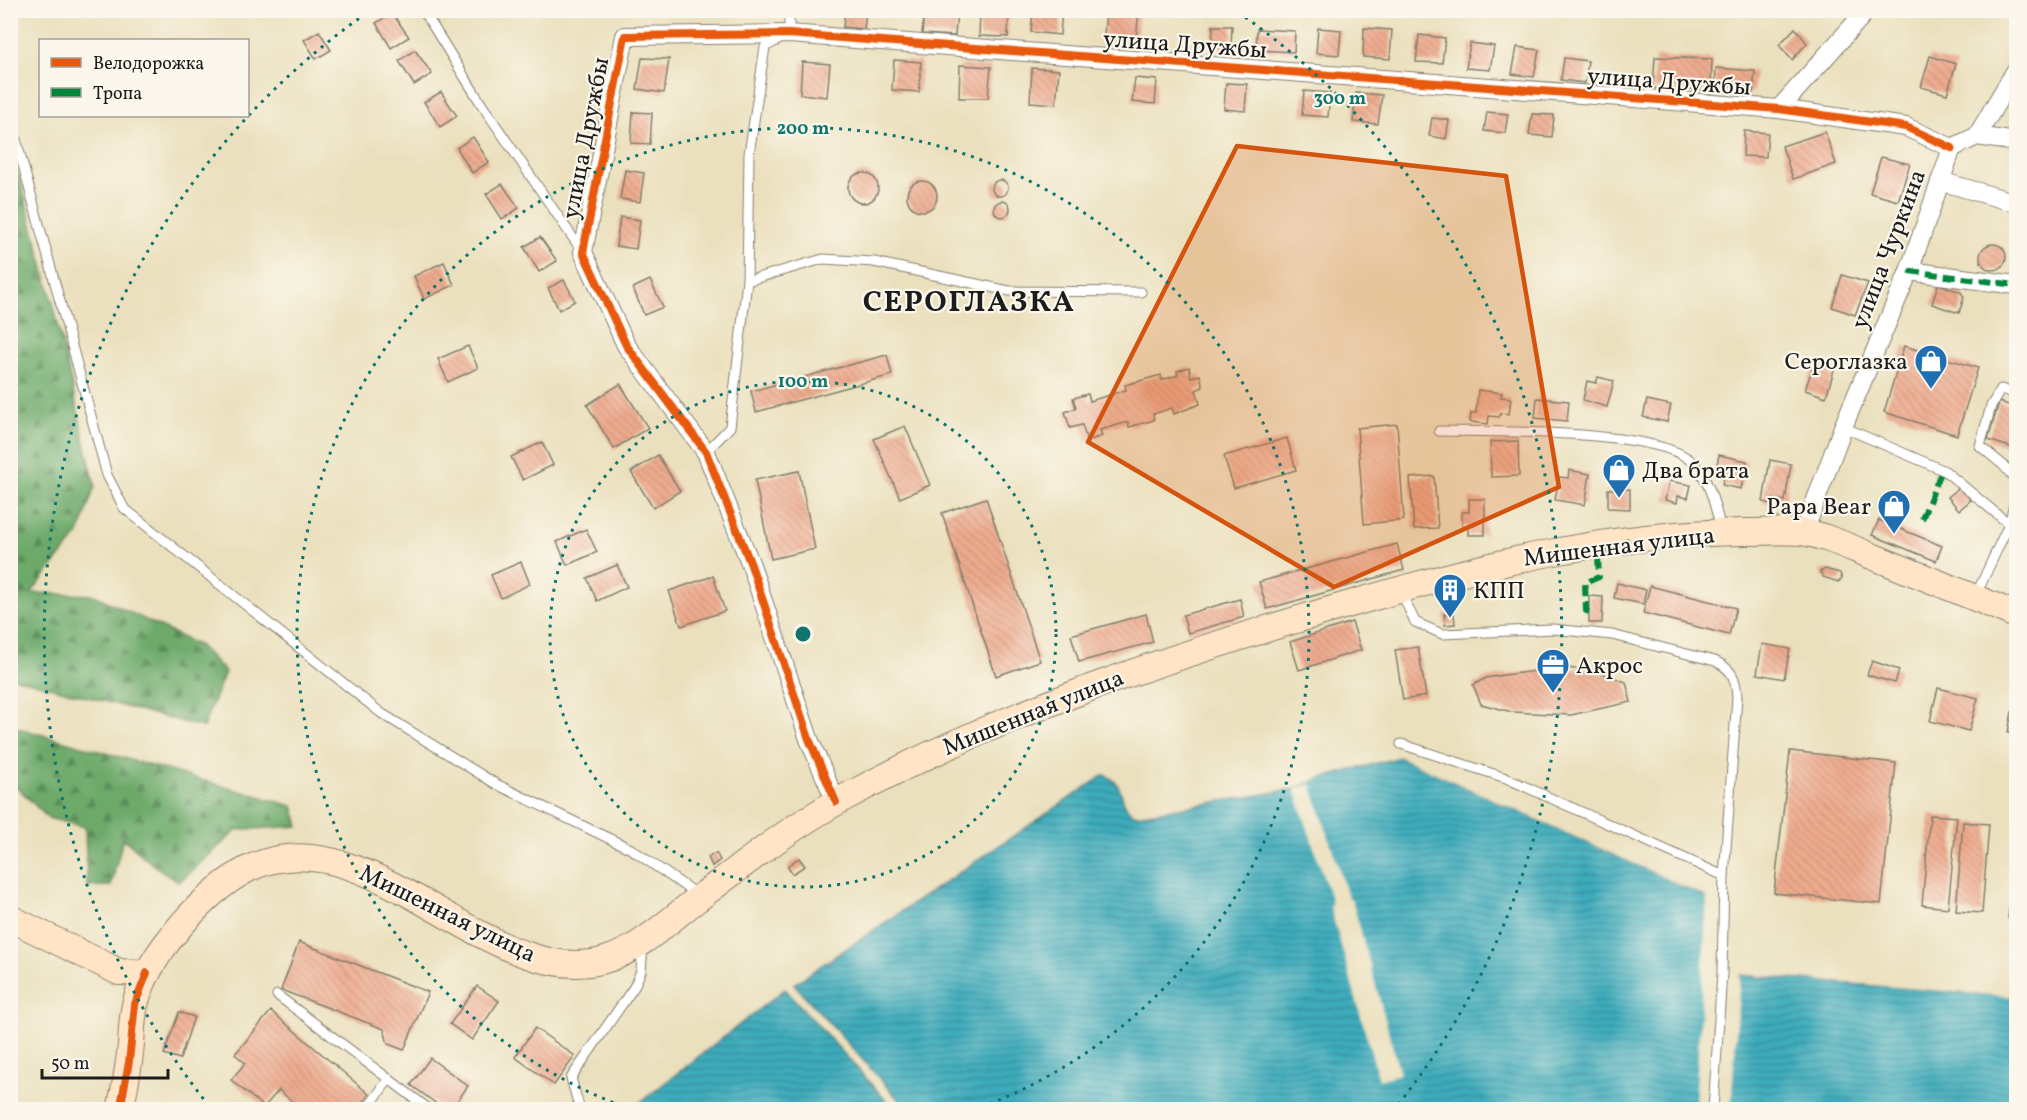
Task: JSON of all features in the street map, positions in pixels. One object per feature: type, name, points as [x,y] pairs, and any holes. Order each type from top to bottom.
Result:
[{"type":"main road","name":"Мишенная улица","points":[[120,1110],[129,1062],[135,1004],[147,973],[160,952],[193,915],[230,880],[261,864],[291,858],[327,859],[349,866],[505,945],[558,964],[582,965],[603,961],[644,940],[700,897],[836,802],[972,735],[1098,683],[1253,632],[1539,553],[1623,540],[1722,532],[1804,532],[1975,597],[2016,615]]},
{"type":"main road","points":[[10,918],[119,972],[147,973]]},
{"type":"street","points":[[1779,109],[1867,10]]},
{"type":"street","name":"улица Дружбы","points":[[836,802],[809,739],[751,565],[706,452],[626,345],[583,252],[626,36],[789,34],[1779,109],[1906,127],[1952,148]]},
{"type":"street","points":[[2016,70],[1977,136],[2016,142]]},
{"type":"street","name":"улица Чуркина","points":[[1804,532],[1843,427],[1908,271],[1952,148],[1977,136]]},
{"type":"street","points":[[1940,181],[2016,203]]},
{"type":"street","points":[[1908,271],[2016,285]]},
{"type":"lane","points":[[423,10],[482,105],[583,252]]},
{"type":"lane","points":[[706,452],[730,427],[747,282],[749,154],[765,47],[789,34],[789,10]]},
{"type":"lane","points":[[10,117],[107,475],[124,507],[381,713],[496,784],[631,849],[700,897]]},
{"type":"lane","points":[[747,282],[824,259],[873,262],[1009,291],[1141,292]]},
{"type":"lane","points":[[2016,394],[2001,389],[1991,406],[1980,446],[2003,465],[2016,480]]},
{"type":"lane","points":[[1843,427],[1945,471],[2009,524]]},
{"type":"lane","points":[[1439,431],[1519,432],[1596,437],[1668,447],[1690,460],[1703,476],[1722,532]]},
{"type":"lane","points":[[1975,597],[2009,524],[2016,497]]},
{"type":"lane","points":[[1400,590],[1416,622],[1442,634],[1553,629],[1612,635],[1715,661],[1730,670],[1735,680],[1737,697],[1724,876],[1722,973],[1713,1110]]},
{"type":"lane","points":[[1401,744],[1506,778],[1724,876]]},
{"type":"lane","points":[[580,1110],[570,1078],[634,987],[641,971],[644,940]]},
{"type":"lane","points":[[277,995],[430,1110]]},
{"type":"lane","points":[[366,1110],[389,1079]]},
{"type":"highlighted area","points":[[1237,146],[1506,176],[1559,487],[1334,587],[1088,442]]},
{"type":"green space","points":[[10,143],[51,295],[95,486],[79,534],[31,593],[94,595],[200,646],[225,672],[203,727],[11,677]]},
{"type":"green space","points":[[11,726],[293,806],[299,826],[237,830],[179,882],[152,864],[123,838],[111,886],[87,886],[85,827],[48,818],[18,788],[11,785]]},
{"type":"water","points":[[1400,757],[1707,897],[1705,972],[2016,997],[2016,1109],[907,1109],[794,984],[1104,775],[1117,784],[1126,806],[1136,815],[1295,789],[1318,779]]},
{"type":"water","points":[[785,989],[894,1109],[641,1109],[638,1104]]},
{"type":"pier","points":[[1399,754],[1709,895],[1711,907],[1708,969],[2016,994],[2016,997],[1740,974],[1731,1109],[1695,1109],[1707,897],[1400,757]]},
{"type":"pier","points":[[1311,784],[1348,897],[1352,900],[1400,1074],[1379,1080],[1330,906],[1332,902],[1295,789]]},
{"type":"building","points":[[845,10],[866,13],[864,29],[843,27]]},
{"type":"building","points":[[924,10],[957,10],[955,36],[922,34]]},
{"type":"building","points":[[980,10],[1009,10],[1008,37],[979,36]]},
{"type":"building","points":[[1033,10],[1062,10],[1060,35],[1031,32]]},
{"type":"building","points":[[1106,10],[1139,10],[1136,39],[1104,36]]},
{"type":"building","points":[[392,13],[409,37],[391,48],[376,23]]},
{"type":"building","points":[[1213,26],[1232,26],[1231,47],[1212,47]]},
{"type":"building","points":[[1318,28],[1341,30],[1339,55],[1316,53]]},
{"type":"building","points":[[1364,28],[1392,30],[1390,59],[1363,57]]},
{"type":"building","points":[[1795,28],[1807,43],[1792,60],[1779,45]]},
{"type":"building","points":[[1257,29],[1295,31],[1294,52],[1256,50]]},
{"type":"building","points":[[319,31],[331,50],[316,59],[304,40]]},
{"type":"building","points":[[1419,35],[1445,38],[1442,63],[1416,62]]},
{"type":"building","points":[[1470,43],[1494,46],[1490,70],[1466,68]]},
{"type":"building","points":[[1517,47],[1539,50],[1534,77],[1512,74]]},
{"type":"building","points":[[415,50],[432,74],[414,85],[399,61]]},
{"type":"building","points":[[1930,56],[1956,64],[1947,94],[1921,87]]},
{"type":"building","points":[[1655,57],[1712,59],[1711,90],[1653,88]]},
{"type":"building","points":[[642,58],[669,59],[664,93],[637,89]]},
{"type":"building","points":[[1564,58],[1588,61],[1585,83],[1561,80]]},
{"type":"building","points":[[894,60],[921,62],[919,92],[892,90]]},
{"type":"building","points":[[802,62],[830,64],[827,97],[800,94]]},
{"type":"building","points":[[960,65],[991,67],[988,98],[959,98]]},
{"type":"building","points":[[1032,68],[1059,70],[1056,104],[1030,102]]},
{"type":"building","points":[[1716,68],[1755,71],[1753,93],[1715,90]]},
{"type":"building","points":[[1135,78],[1157,80],[1155,104],[1132,102]]},
{"type":"building","points":[[1226,83],[1247,84],[1245,111],[1224,109]]},
{"type":"building","points":[[1304,91],[1330,93],[1328,117],[1302,115]]},
{"type":"building","points":[[441,92],[457,116],[440,127],[424,102]]},
{"type":"building","points":[[1356,93],[1382,95],[1378,124],[1353,122]]},
{"type":"building","points":[[633,112],[652,113],[650,144],[631,143]]},
{"type":"building","points":[[1487,112],[1508,114],[1505,133],[1484,131]]},
{"type":"building","points":[[1532,114],[1554,115],[1552,137],[1529,135]]},
{"type":"building","points":[[1432,118],[1449,120],[1446,139],[1429,136]]},
{"type":"building","points":[[1744,131],[1768,133],[1766,157],[1743,156]]},
{"type":"building","points":[[1825,132],[1836,164],[1793,179],[1782,146]]},
{"type":"building","points":[[473,137],[489,162],[472,173],[457,148]]},
{"type":"building","points":[[1881,157],[1910,164],[1898,201],[1870,193]]},
{"type":"building","points":[[625,170],[644,173],[640,202],[620,199]]},
{"type":"building","points":[[863,173],[869,174],[877,182],[877,194],[869,202],[863,203],[857,202],[849,194],[848,188],[849,182],[857,174]]},
{"type":"building","points":[[997,180],[1003,180],[1008,188],[1006,194],[997,196],[992,191],[992,185]]},
{"type":"building","points":[[922,181],[933,185],[937,196],[933,207],[922,211],[911,207],[907,196],[911,185]]},
{"type":"building","points":[[502,184],[519,208],[502,219],[486,194]]},
{"type":"building","points":[[999,201],[1005,201],[1010,209],[1008,215],[999,217],[994,212],[994,206]]},
{"type":"building","points":[[620,217],[640,220],[636,249],[616,246]]},
{"type":"building","points":[[540,237],[557,261],[539,272],[524,247]]},
{"type":"building","points":[[1993,244],[2002,248],[2006,257],[2002,266],[1993,270],[1984,266],[1980,257],[1984,248]]},
{"type":"building","points":[[444,262],[454,285],[424,299],[414,276]]},
{"type":"building","points":[[1842,275],[1868,283],[1855,315],[1832,307]]},
{"type":"building","points":[[564,280],[575,301],[559,310],[548,288]]},
{"type":"building","points":[[650,280],[663,307],[644,315],[633,288]]},
{"type":"building","points":[[1938,284],[1961,292],[1964,297],[1959,313],[1932,304]]},
{"type":"building","points":[[468,346],[478,368],[448,382],[438,359]]},
{"type":"building","name":"Сероглазка","points":[[1904,346],[1978,368],[1957,435],[1884,412]]},
{"type":"building","points":[[887,355],[892,375],[756,412],[751,391]]},
{"type":"building","points":[[1814,363],[1834,370],[1826,397],[1805,390]]},
{"type":"building","points":[[1189,367],[1191,377],[1200,375],[1203,387],[1196,390],[1200,404],[1174,414],[1172,408],[1153,414],[1154,420],[1129,427],[1128,422],[1100,430],[1102,436],[1087,441],[1082,425],[1070,428],[1065,412],[1076,408],[1073,398],[1088,394],[1090,401],[1126,390],[1125,385],[1161,375],[1162,380],[1178,375],[1177,371]]},
{"type":"building","points":[[1598,377],[1614,381],[1607,407],[1583,400],[1587,381],[1596,383]]},
{"type":"building","points":[[620,384],[648,428],[614,449],[587,405]]},
{"type":"building","points":[[1478,390],[1502,393],[1501,397],[1511,398],[1509,414],[1501,413],[1499,417],[1489,416],[1488,424],[1470,422],[1471,413],[1476,413]]},
{"type":"building","points":[[1537,398],[1569,401],[1567,421],[1535,418]]},
{"type":"building","points":[[1647,400],[1671,405],[1667,422],[1643,417]]},
{"type":"building","points":[[1999,402],[2016,407],[2016,449],[1988,440]]},
{"type":"building","points":[[1397,424],[1404,520],[1364,524],[1357,428]]},
{"type":"building","points":[[905,426],[930,485],[900,498],[874,439]]},
{"type":"building","points":[[1287,438],[1296,470],[1234,488],[1224,456]]},
{"type":"building","points":[[1518,441],[1519,476],[1491,477],[1490,442]]},
{"type":"building","points":[[542,442],[553,465],[523,480],[511,457]]},
{"type":"building","points":[[658,455],[680,491],[653,508],[631,472]]},
{"type":"building","points":[[1719,455],[1747,461],[1741,489],[1722,485],[1724,476],[1715,474]]},
{"type":"building","points":[[1770,460],[1791,464],[1785,501],[1773,499],[1772,504],[1763,502]]},
{"type":"building","points":[[1569,470],[1590,474],[1585,505],[1555,500],[1559,477],[1568,478]]},
{"type":"building","points":[[799,471],[815,549],[771,559],[755,480]]},
{"type":"building","points":[[1434,476],[1438,528],[1414,529],[1410,478]]},
{"type":"building","points":[[1669,481],[1691,485],[1688,498],[1678,496],[1677,503],[1665,500]]},
{"type":"building","points":[[1960,487],[1971,500],[1959,510],[1948,497]]},
{"type":"building","name":"Два брата","points":[[1608,489],[1630,489],[1630,509],[1608,508]]},
{"type":"building","points":[[986,498],[1040,661],[996,676],[942,513]]},
{"type":"building","points":[[1469,499],[1485,499],[1485,535],[1468,535],[1468,526],[1462,526],[1462,512],[1469,512]]},
{"type":"building","points":[[1879,520],[1942,546],[1936,561],[1872,535]]},
{"type":"building","points":[[586,529],[597,552],[567,565],[557,542]]},
{"type":"building","points":[[1397,544],[1404,570],[1267,609],[1259,582]]},
{"type":"building","points":[[521,562],[530,584],[501,598],[491,575]]},
{"type":"building","points":[[617,565],[627,587],[597,601],[587,578]]},
{"type":"building","points":[[1825,569],[1840,573],[1842,579],[1838,582],[1823,577],[1820,572]]},
{"type":"building","points":[[713,576],[725,611],[681,626],[669,591]]},
{"type":"building","points":[[1617,583],[1646,590],[1643,604],[1614,598]]},
{"type":"building","points":[[1650,586],[1736,608],[1729,635],[1643,613]]},
{"type":"building","points":[[1589,596],[1603,597],[1602,623],[1589,623]]},
{"type":"building","points":[[1240,599],[1244,617],[1188,633],[1183,615]]},
{"type":"building","name":"КПП","points":[[1454,613],[1455,624],[1445,625],[1444,614]]},
{"type":"building","points":[[1146,614],[1153,642],[1079,662],[1071,635]]},
{"type":"building","points":[[1352,622],[1361,650],[1299,670],[1290,642]]},
{"type":"building","points":[[1762,644],[1790,649],[1784,679],[1757,674]]},
{"type":"building","points":[[1418,647],[1426,696],[1403,700],[1395,650]]},
{"type":"building","points":[[1872,661],[1899,670],[1895,683],[1867,675]]},
{"type":"building","name":"Акрос","points":[[1562,668],[1593,670],[1626,682],[1631,702],[1571,715],[1512,712],[1481,704],[1473,685],[1486,678]]},
{"type":"building","points":[[1938,688],[1978,698],[1969,731],[1930,721]]},
{"type":"building","points":[[2012,712],[2016,713],[2016,734],[2008,732]]},
{"type":"building","points":[[1790,751],[1896,763],[1881,904],[1774,893]]},
{"type":"building","points":[[1930,815],[1957,817],[1948,908],[1922,905]]},
{"type":"building","points":[[1963,822],[1989,824],[1982,913],[1956,911]]},
{"type":"building","points":[[716,853],[720,860],[712,866],[708,857]]},
{"type":"building","points":[[2016,857],[2016,919],[2008,918]]},
{"type":"building","points":[[799,858],[805,866],[792,874],[787,866]]},
{"type":"building","points":[[299,942],[428,992],[404,1050],[388,1044],[384,1029],[281,990]]},
{"type":"building","points":[[477,986],[499,1001],[472,1040],[450,1024]]},
{"type":"building","points":[[271,1011],[369,1094],[357,1110],[295,1110],[291,1106],[294,1103],[279,1090],[264,1107],[231,1080],[245,1063],[235,1054]]},
{"type":"building","points":[[179,1012],[194,1017],[180,1059],[164,1054]]},
{"type":"building","points":[[535,1028],[575,1056],[554,1085],[515,1057]]},
{"type":"building","points":[[430,1058],[468,1086],[451,1110],[445,1110],[411,1085]]},
{"type":"marked path","points":[[1909,271],[2016,285]]},
{"type":"marked path","points":[[1922,519],[1942,470]]},
{"type":"marked path","points":[[1589,612],[1586,611],[1585,583],[1599,577],[1598,557],[1630,539]]},
{"type":"cycle path","points":[[836,802],[809,739],[751,565],[706,452],[626,345],[583,252],[625,36],[789,34],[1779,109],[1906,127],[1952,148]]},
{"type":"cycle path","points":[[120,1110],[129,1062],[135,1004],[147,973]]},
{"type":"place","name":"Сероглазка","points":[[1931,390]]},
{"type":"place","name":"Два брата","points":[[1619,499]]},
{"type":"place","name":"Papa Bear","points":[[1894,535]]},
{"type":"place","name":"КПП","points":[[1450,619]]},
{"type":"place","name":"Акрос","points":[[1553,694]]},
{"type":"district","name":"СЕРОГЛАЗКА","points":[[969,301]]}]
